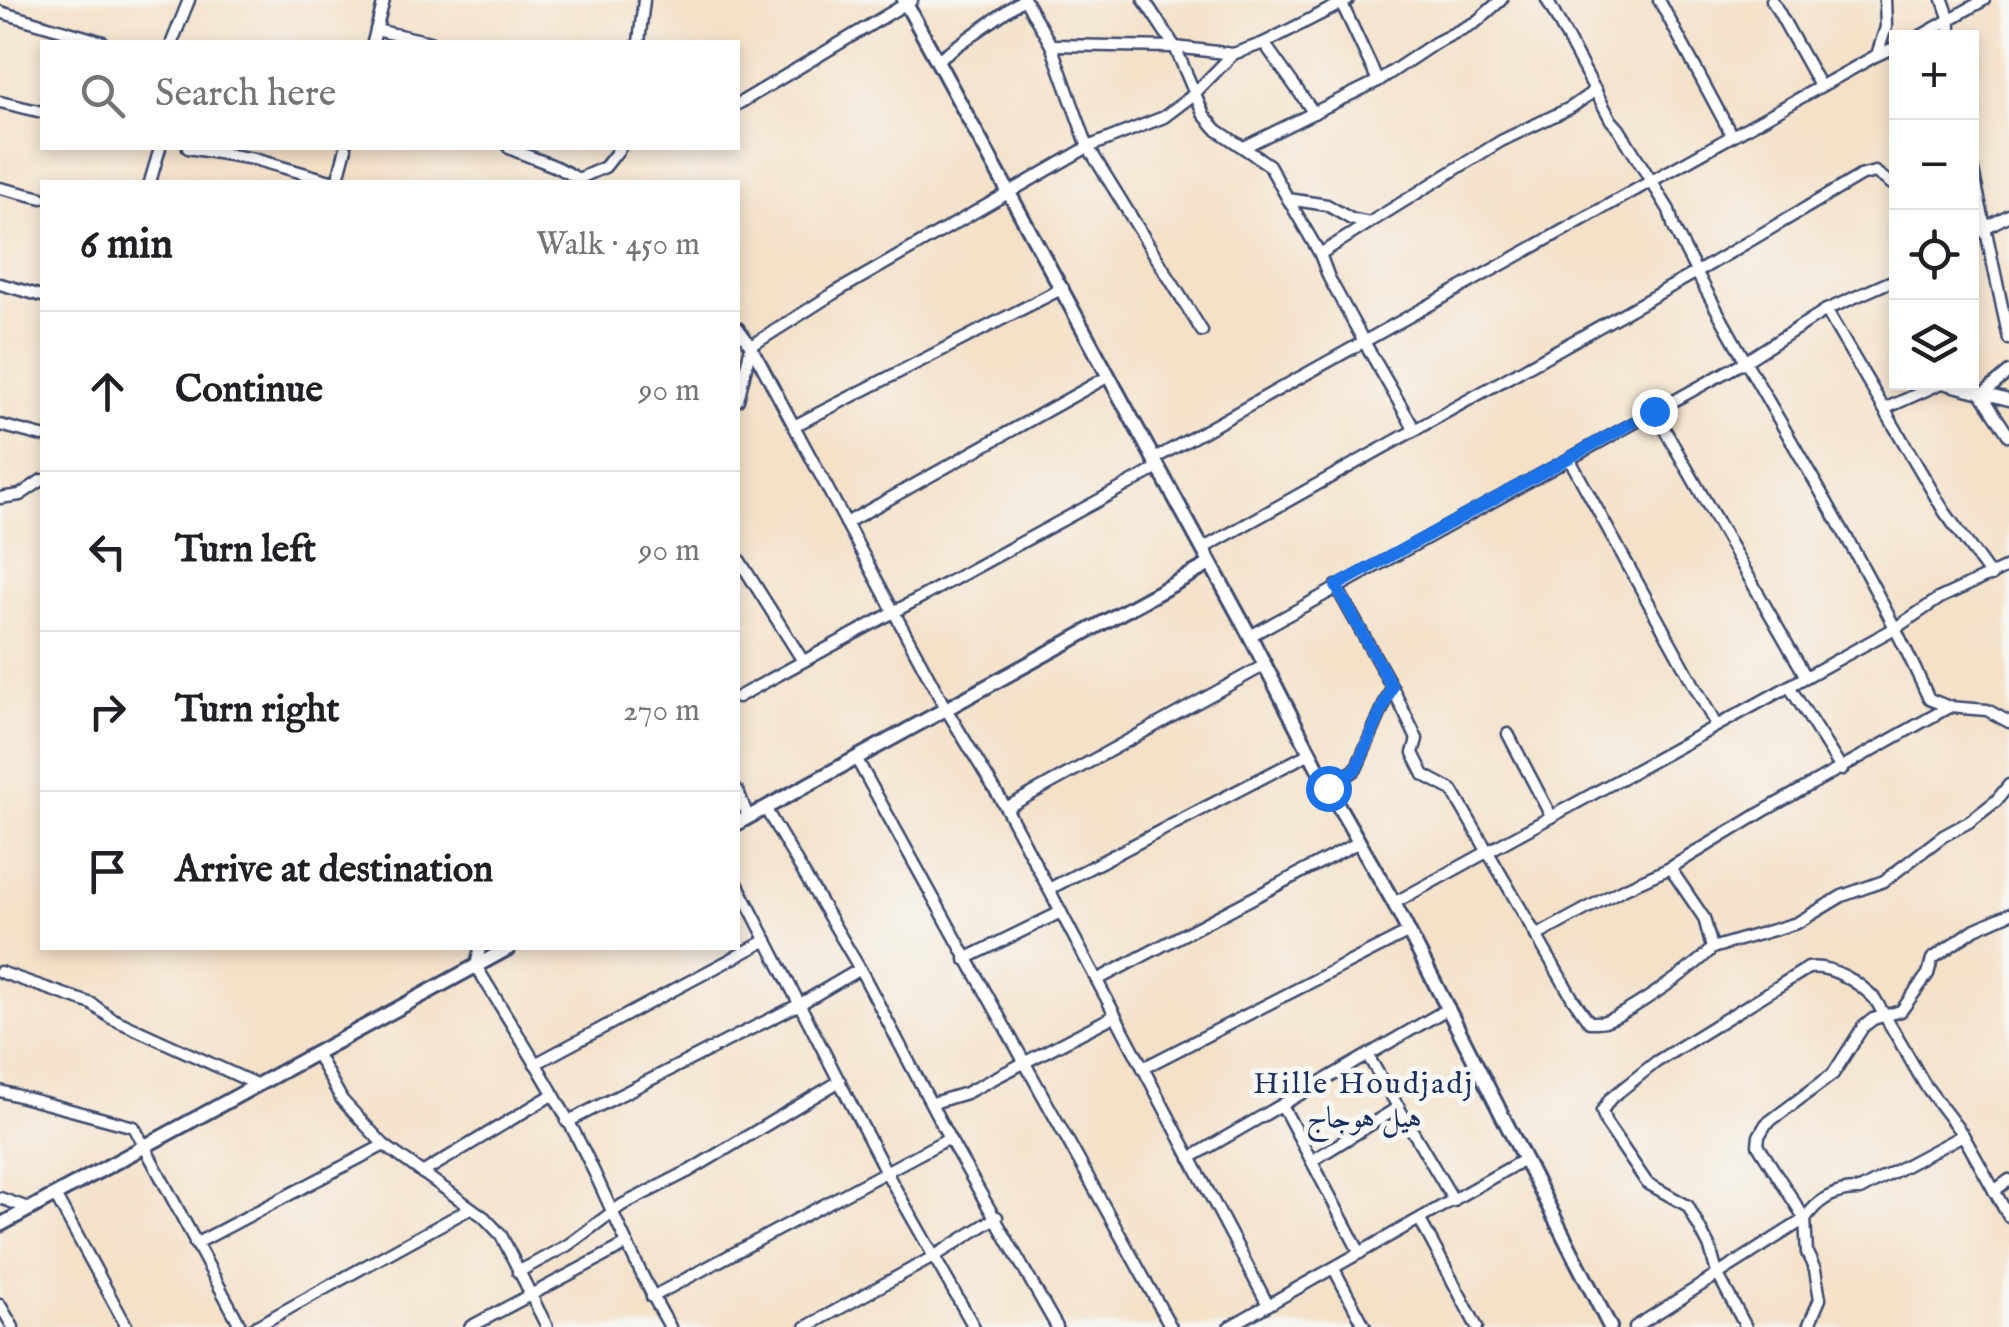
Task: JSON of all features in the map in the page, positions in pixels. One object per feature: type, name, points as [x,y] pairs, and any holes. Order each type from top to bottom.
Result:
[{"type":"street","points":[[173,40],[189,0]]},
{"type":"street","points":[[384,0],[375,36],[412,40]]},
{"type":"street","points":[[639,40],[644,0]]},
{"type":"street","points":[[937,60],[1024,0],[1051,45],[1088,148],[1202,331]]},
{"type":"street","points":[[1144,0],[1175,47],[1193,94],[1217,130],[1269,165],[1415,430]]},
{"type":"street","points":[[1244,148],[1378,81],[1434,43],[1476,22],[1501,0]]},
{"type":"street","points":[[1548,0],[1610,120],[1619,128],[1668,210],[1744,362],[1897,628],[1929,699],[1948,707],[1987,710],[2009,722]]},
{"type":"street","points":[[1659,0],[1732,136]]},
{"type":"street","points":[[1772,0],[1820,86]]},
{"type":"street","points":[[1876,55],[1886,27],[1885,0]]},
{"type":"street","points":[[1942,0],[1950,30]]},
{"type":"street","points":[[1930,30],[1984,0]]},
{"type":"street","points":[[740,103],[907,1],[1328,788],[1394,903],[1610,1327]]},
{"type":"street","points":[[1051,45],[1175,47],[1232,54],[1264,43],[1345,2],[1378,81]]},
{"type":"street","points":[[0,12],[96,40]]},
{"type":"street","points":[[1264,43],[1314,112]]},
{"type":"street","points":[[740,696],[1156,464],[1363,340],[1889,49]]},
{"type":"street","points":[[740,392],[751,346],[836,292],[1088,148],[1164,118],[1232,54]]},
{"type":"street","points":[[1320,254],[1501,141],[1570,108],[1596,90]]},
{"type":"street","points":[[0,102],[40,112]]},
{"type":"street","points":[[151,180],[159,150]]},
{"type":"street","points":[[199,150],[329,180]]},
{"type":"street","points":[[337,180],[345,150]]},
{"type":"street","points":[[514,150],[553,162],[578,180],[605,167],[618,150]]},
{"type":"street","points":[[1202,549],[1860,176],[1874,172],[1889,182]]},
{"type":"street","points":[[0,188],[40,198]]},
{"type":"street","points":[[1288,200],[1327,205],[1350,219],[1370,223]]},
{"type":"street","points":[[1979,200],[2009,339]]},
{"type":"street","points":[[1979,232],[2009,215]]},
{"type":"street","points":[[1250,636],[1744,362],[1826,310],[1889,283]]},
{"type":"street","points":[[0,284],[40,295]]},
{"type":"street","points":[[794,426],[1062,288]]},
{"type":"street","points":[[1826,310],[1944,511],[1991,576]]},
{"type":"street","points":[[740,331],[946,708],[1006,808],[1268,1306]]},
{"type":"street","points":[[1982,395],[2009,372]]},
{"type":"street","points":[[846,523],[1110,376]]},
{"type":"street","points":[[1884,408],[1938,383],[2009,400]]},
{"type":"street","points":[[1982,395],[2009,436]]},
{"type":"street","points":[[1654,411],[1806,677]]},
{"type":"street","points":[[0,426],[40,436]]},
{"type":"street","points":[[1570,460],[1716,726]]},
{"type":"street","points":[[0,498],[20,495],[40,481]]},
{"type":"street","points":[[740,561],[803,660]]},
{"type":"street","points":[[743,820],[1210,564]]},
{"type":"street","points":[[1394,903],[1897,628],[1940,598],[2009,566]]},
{"type":"street","points":[[1336,586],[1417,739],[1413,753],[1424,775],[1452,790],[1589,1022],[1604,1022],[1653,993],[1700,962],[1712,948],[1796,922],[1842,896],[1884,881],[1943,836],[1969,822],[2009,786]]},
{"type":"street","points":[[1006,808],[1265,665]]},
{"type":"street","points":[[1789,686],[1842,770]]},
{"type":"street","points":[[1328,788],[1356,769],[1392,687]]},
{"type":"street","points":[[1536,936],[1620,890],[1670,868],[1948,707]]},
{"type":"street","points":[[1508,734],[1550,816]]},
{"type":"street","points":[[1049,889],[1310,754]]},
{"type":"street","points":[[856,758],[1172,1327]]},
{"type":"street","points":[[765,808],[860,969],[949,1138],[1058,1327]]},
{"type":"street","points":[[1097,980],[1359,842]]},
{"type":"street","points":[[1670,868],[1704,918],[1712,948]]},
{"type":"street","points":[[740,889],[886,1172],[974,1327]]},
{"type":"street","points":[[965,959],[1062,912]]},
{"type":"street","points":[[1806,1220],[1758,1146],[1766,1124],[1833,1074],[1863,1027],[1873,1019],[1900,1011],[1912,1000],[1932,959],[1976,928],[2009,914]]},
{"type":"street","points":[[1143,1068],[1409,932]]},
{"type":"street","points":[[536,1064],[767,940]]},
{"type":"street","points":[[480,950],[476,966],[568,1122],[625,1245],[670,1327]]},
{"type":"street","points":[[0,1226],[505,950]]},
{"type":"street","points":[[1746,1327],[1688,1206],[1647,1183],[1602,1111],[1604,1105],[1656,1062],[1808,968],[1824,968],[1866,989],[1887,1016],[1924,1085],[1963,1134],[2009,1217]]},
{"type":"street","points":[[568,1122],[800,1004],[860,969]]},
{"type":"street","points":[[0,972],[92,1004],[111,1018],[258,1084]]},
{"type":"street","points":[[1190,1158],[1449,1008]]},
{"type":"street","points":[[933,1103],[966,1093],[1114,1016]]},
{"type":"street","points":[[316,1053],[342,1100],[384,1146],[471,1208],[501,1235],[547,1327]]},
{"type":"street","points":[[1368,1056],[1454,1201]]},
{"type":"street","points":[[518,1272],[568,1245],[611,1213],[788,1115],[840,1081]]},
{"type":"street","points":[[0,1091],[134,1127],[242,1327]]},
{"type":"street","points":[[422,1173],[552,1095]]},
{"type":"street","points":[[1282,1105],[1360,1253]]},
{"type":"street","points":[[1313,1160],[1399,1107]]},
{"type":"street","points":[[1808,1327],[1820,1299],[1807,1252],[1806,1220],[1814,1205],[1842,1190],[1860,1190],[1963,1134]]},
{"type":"street","points":[[652,1297],[949,1138]]},
{"type":"street","points":[[195,1244],[384,1146]]},
{"type":"street","points":[[1236,1325],[1525,1158]]},
{"type":"street","points":[[1994,1191],[2009,1180]]},
{"type":"street","points":[[55,1196],[126,1327]]},
{"type":"street","points":[[0,1198],[31,1209]]},
{"type":"street","points":[[255,1327],[471,1208]]},
{"type":"street","points":[[806,1327],[996,1217]]},
{"type":"street","points":[[1420,1220],[1477,1327]]},
{"type":"street","points":[[1634,1327],[1806,1220]]},
{"type":"street","points":[[470,1327],[625,1245]]},
{"type":"street","points":[[1334,1268],[1365,1327]]},
{"type":"street","points":[[0,1305],[13,1327]]},
{"type":"district","name":"Hille Houdjadj هيل هوجاج","points":[[1364,1102]]},
{"type":"route","points":[[1328,788],[1356,769],[1392,687],[1336,586],[1654,411]]}]
